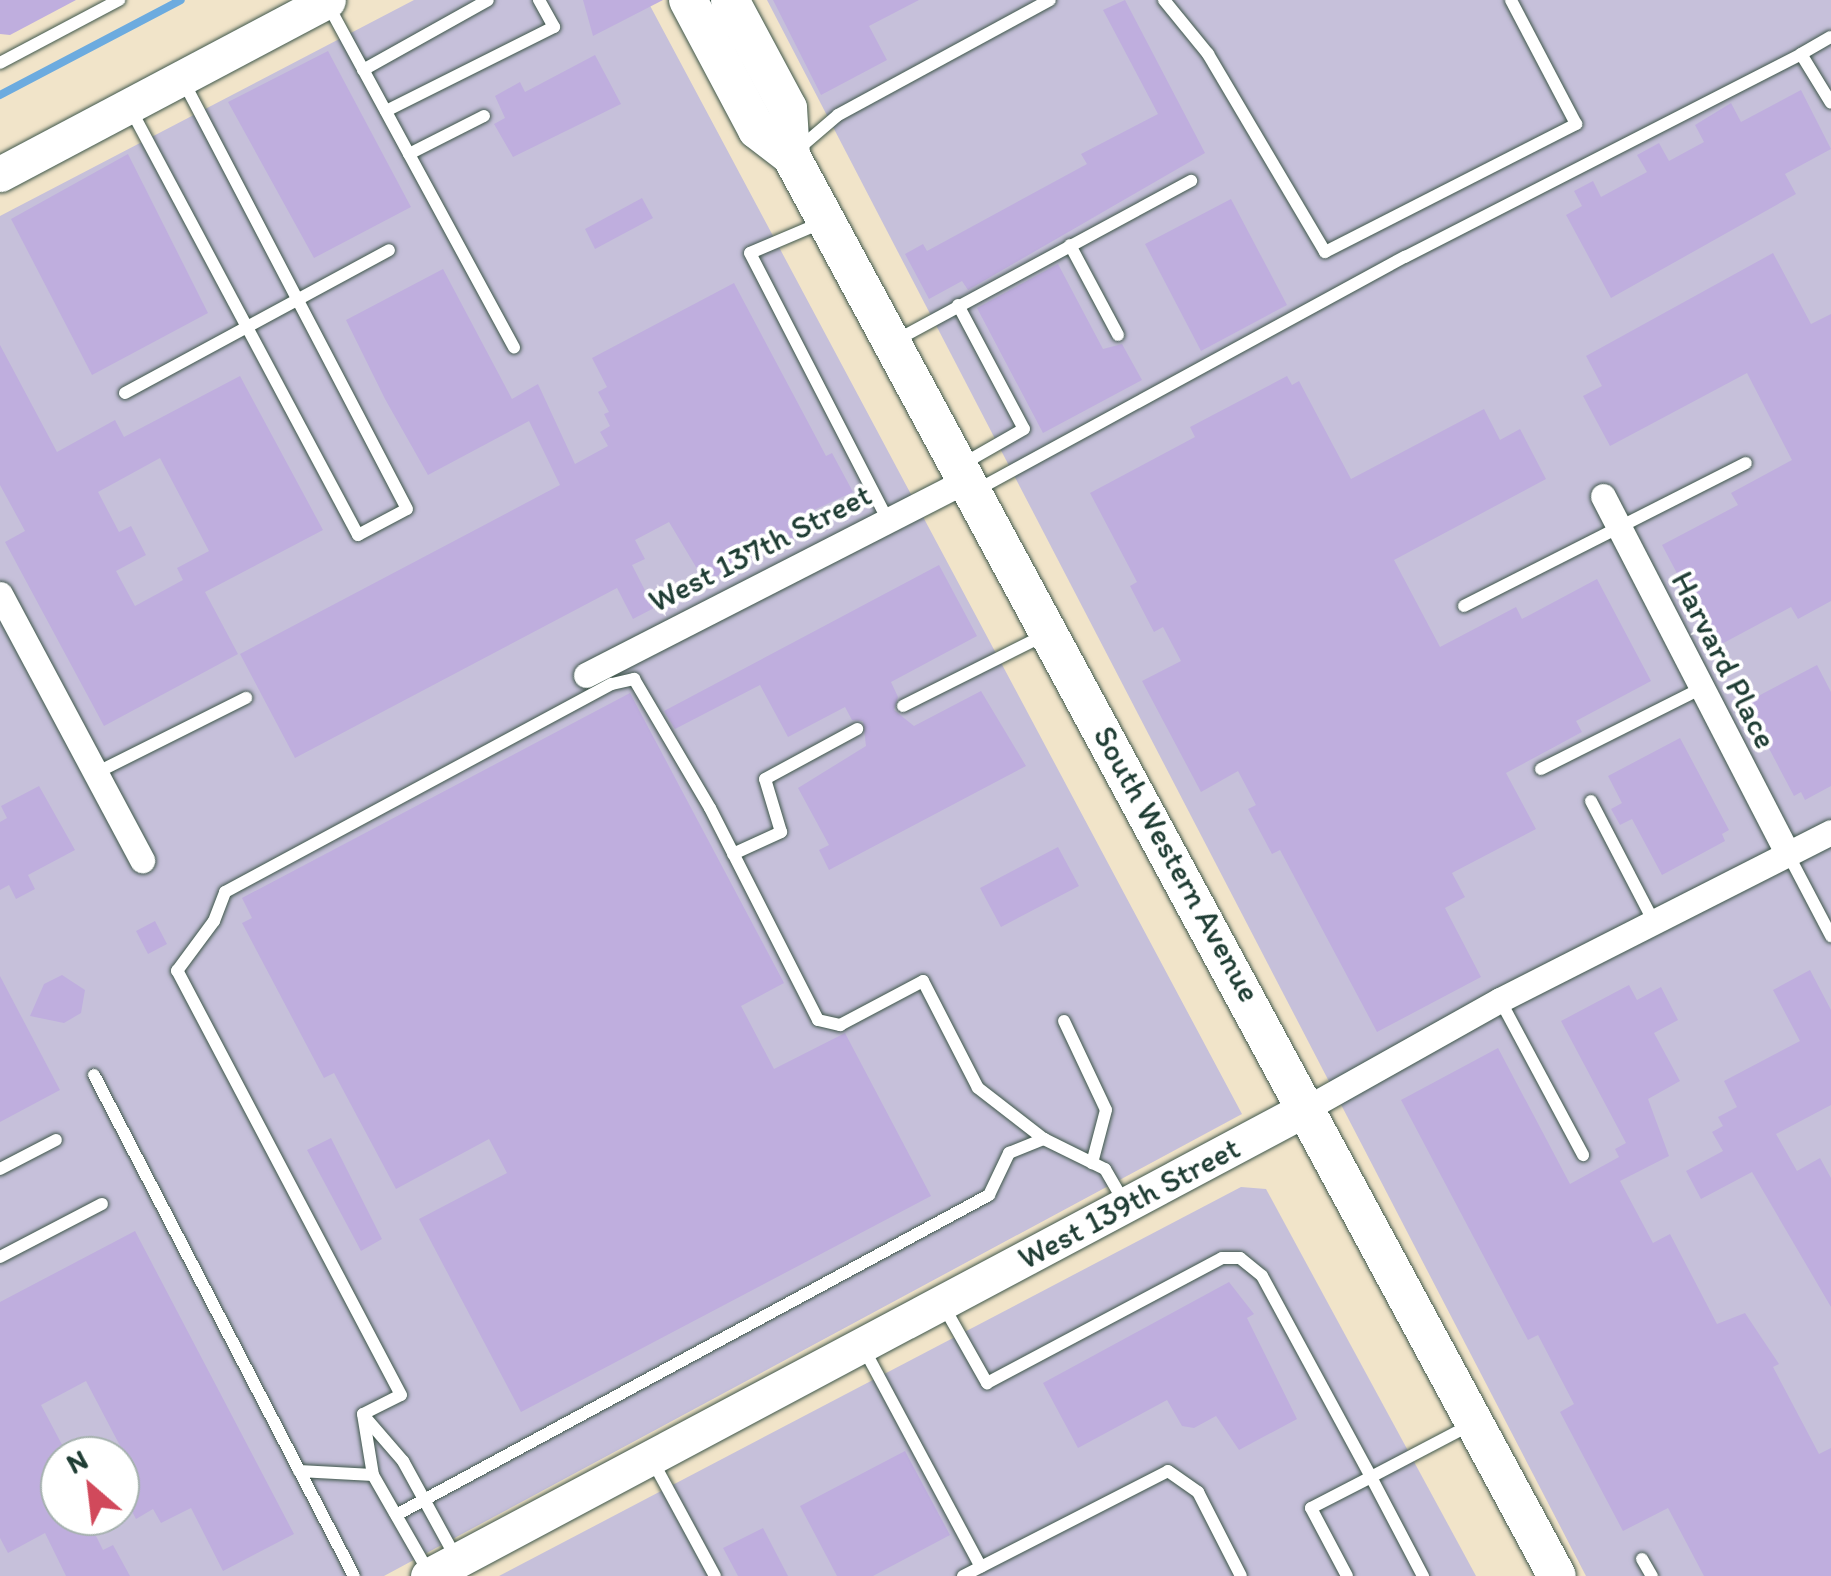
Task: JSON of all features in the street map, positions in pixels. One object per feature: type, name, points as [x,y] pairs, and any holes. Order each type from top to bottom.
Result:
[{"type":"main road","name":"South Western Avenue","points":[[688,0],[757,130],[791,156],[1309,1108],[1557,1576]]},
{"type":"main road","name":"South Western Avenue","points":[[730,0],[788,108],[791,156]]},
{"type":"street","points":[[0,174],[327,0]]},
{"type":"street","name":"West 137th Street","points":[[586,675],[964,480]]},
{"type":"street","name":"Harvard Place","points":[[1603,496],[1788,854]]},
{"type":"street","points":[[0,594],[142,860]]},
{"type":"street","name":"West 139th Street","points":[[439,1570],[651,1458],[870,1360],[942,1302],[1309,1108],[1500,1000],[1831,832]]},
{"type":"lane","points":[[0,63],[119,0]]},
{"type":"lane","points":[[327,0],[514,348]]},
{"type":"lane","points":[[363,70],[488,0]]},
{"type":"lane","points":[[386,112],[554,27],[539,0]]},
{"type":"lane","points":[[791,156],[838,115],[1050,0]]},
{"type":"lane","points":[[1164,0],[1208,54],[1325,252],[1576,124],[1511,0]]},
{"type":"lane","points":[[964,480],[1831,37]]},
{"type":"lane","points":[[1801,54],[1831,102]]},
{"type":"lane","points":[[128,106],[358,535],[407,509],[182,78]]},
{"type":"lane","points":[[409,154],[484,116]]},
{"type":"lane","points":[[891,343],[1192,182]]},
{"type":"lane","points":[[826,220],[750,254],[887,519]]},
{"type":"lane","points":[[1070,245],[1118,335]]},
{"type":"lane","points":[[125,393],[389,250]]},
{"type":"lane","points":[[958,305],[1024,429],[964,480]]},
{"type":"lane","points":[[1464,606],[1621,532],[1746,463]]},
{"type":"lane","points":[[903,706],[1049,633]]},
{"type":"lane","points":[[363,1414],[401,1395],[177,972],[214,921],[225,892],[612,684],[634,679],[732,854],[818,1020],[840,1025],[923,981],[978,1088],[1044,1139],[1104,1169],[1126,1205]]},
{"type":"lane","points":[[1541,769],[1702,688]]},
{"type":"lane","points":[[96,773],[246,698]]},
{"type":"lane","points":[[732,854],[782,832],[765,779],[857,729]]},
{"type":"lane","points":[[1592,801],[1654,922]]},
{"type":"lane","points":[[1788,854],[1831,936]]},
{"type":"lane","points":[[1500,1000],[1582,1155]]},
{"type":"lane","points":[[1064,1021],[1106,1110],[1092,1163]]},
{"type":"lane","points":[[94,1074],[354,1576]]},
{"type":"lane","points":[[396,1515],[989,1194],[1009,1153],[1044,1139]]},
{"type":"lane","points":[[0,1169],[56,1140]]},
{"type":"lane","points":[[0,1257],[102,1204]]},
{"type":"lane","points":[[942,1302],[987,1383],[1222,1258],[1240,1258],[1262,1276],[1424,1576]]},
{"type":"lane","points":[[870,1360],[981,1567]]},
{"type":"lane","points":[[363,1414],[373,1475],[396,1515],[439,1570]]},
{"type":"lane","points":[[363,1414],[402,1461],[424,1500],[439,1570]]},
{"type":"lane","points":[[1347,1576],[1311,1508],[1475,1422]]},
{"type":"lane","points":[[651,1458],[715,1576]]},
{"type":"lane","points":[[299,1470],[373,1475]]},
{"type":"lane","points":[[963,1576],[1168,1471],[1198,1492],[1241,1576]]},
{"type":"lane","points":[[1642,1559],[1652,1576]]},
{"type":"shaded area","points":[[414,0],[647,0],[1242,1114],[384,1576],[0,1576],[0,216]]},
{"type":"shaded area","points":[[767,0],[1831,0],[1831,1576],[1586,1576]]},
{"type":"shaded area","points":[[1241,1187],[1266,1189],[1476,1576],[499,1576]]},
{"type":"building","points":[[0,0],[76,0],[10,35],[0,34]]},
{"type":"building","points":[[583,0],[663,0],[593,36]]},
{"type":"building","points":[[773,0],[919,0],[869,26],[887,60],[821,95]]},
{"type":"building","points":[[1125,0],[1205,153],[968,290],[962,281],[929,299],[905,254],[923,244],[927,251],[1087,164],[1081,154],[1158,114],[1103,10]]},
{"type":"building","points":[[328,51],[411,207],[314,258],[228,102]]},
{"type":"building","points":[[595,55],[621,104],[513,157],[494,124],[505,118],[495,96],[520,82],[525,92]]},
{"type":"building","points":[[1801,90],[1831,149],[1785,174],[1796,194],[1611,298],[1566,215],[1582,206],[1574,191],[1593,181],[1601,197],[1647,172],[1637,155],[1659,143],[1669,161],[1704,142],[1695,125],[1731,103],[1741,122]]},
{"type":"building","points":[[128,154],[208,313],[92,375],[11,219]]},
{"type":"building","points":[[642,198],[653,218],[595,249],[585,229]]},
{"type":"building","points":[[1231,199],[1287,305],[1201,351],[1145,244]]},
{"type":"building","points":[[1773,253],[1811,324],[1831,314],[1831,601],[1798,619],[1791,607],[1716,647],[1662,545],[1738,505],[1731,493],[1792,460],[1747,373],[1610,446],[1583,396],[1602,386],[1586,356]]},
{"type":"building","points":[[1058,264],[1103,349],[1122,344],[1142,380],[1043,433],[977,308]]},
{"type":"building","points":[[443,269],[512,399],[538,384],[575,464],[608,446],[600,432],[610,426],[604,414],[609,412],[598,392],[607,387],[592,358],[734,283],[826,456],[832,453],[853,492],[788,522],[795,537],[705,582],[669,522],[635,540],[645,559],[632,565],[654,608],[633,619],[617,588],[295,758],[240,654],[560,485],[529,421],[428,475],[385,399],[346,320]]},
{"type":"building","points":[[0,345],[57,452],[115,420],[124,437],[240,376],[323,530],[205,592],[238,654],[104,726],[5,542],[25,531],[0,485]],"holes":[[[160,458],[209,551],[177,568],[183,580],[135,606],[116,571],[146,555],[131,526],[119,532],[98,492]]]},
{"type":"building","points":[[1287,376],[1292,385],[1299,381],[1351,479],[1484,409],[1500,440],[1520,429],[1546,479],[1394,560],[1440,647],[1516,607],[1522,619],[1597,579],[1651,681],[1576,721],[1582,732],[1506,773],[1536,829],[1452,873],[1465,897],[1445,908],[1481,977],[1377,1032],[1280,850],[1272,854],[1248,809],[1256,805],[1238,771],[1201,792],[1142,681],[1181,661],[1163,627],[1154,632],[1130,586],[1137,582],[1090,493],[1195,437],[1190,427]]},
{"type":"building","points":[[939,565],[977,636],[891,682],[898,697],[894,710],[914,726],[981,691],[1026,766],[829,870],[819,850],[829,845],[798,788],[866,746],[863,721],[852,720],[845,707],[788,737],[760,685],[675,729],[664,711]]},
{"type":"building","points":[[1817,665],[1831,692],[1831,786],[1805,800],[1801,792],[1794,796],[1745,703]]},
{"type":"building","points":[[630,693],[784,983],[741,1006],[774,1069],[845,1033],[931,1196],[521,1412],[419,1219],[507,1173],[489,1139],[396,1189],[334,1073],[324,1078],[242,923],[252,918],[242,898]]},
{"type":"building","points":[[1680,738],[1729,830],[1722,834],[1725,841],[1662,875],[1632,819],[1620,825],[1611,809],[1622,803],[1608,776]]},
{"type":"building","points":[[39,786],[75,850],[28,875],[35,889],[16,899],[9,885],[0,890],[0,822],[7,818],[1,806]]},
{"type":"building","points":[[1058,847],[1079,886],[1001,927],[980,888]]},
{"type":"building","points":[[155,921],[167,944],[148,954],[136,931]]},
{"type":"building","points":[[1810,970],[1831,1010],[1831,1105],[1776,1134],[1797,1171],[1820,1158],[1831,1178],[1831,1307],[1752,1172],[1701,1199],[1686,1171],[1723,1151],[1712,1132],[1723,1126],[1718,1117],[1737,1107],[1724,1081],[1800,1041],[1773,990]]},
{"type":"building","points":[[62,975],[85,990],[81,1013],[64,1023],[30,1016],[44,984]]},
{"type":"building","points":[[0,976],[60,1090],[0,1122]]},
{"type":"building","points":[[1629,985],[1637,1000],[1661,987],[1678,1020],[1654,1033],[1680,1081],[1648,1099],[1669,1156],[1620,1181],[1653,1243],[1670,1234],[1717,1324],[1745,1313],[1779,1364],[1773,1367],[1819,1454],[1831,1448],[1831,1576],[1704,1576],[1668,1508],[1623,1531],[1560,1412],[1574,1404],[1538,1335],[1528,1340],[1401,1100],[1498,1048],[1570,1184],[1619,1157],[1615,1149],[1626,1143],[1561,1021]]},
{"type":"building","points":[[331,1138],[382,1239],[361,1251],[307,1150]]},
{"type":"building","points":[[135,1231],[294,1534],[223,1571],[191,1508],[161,1523],[153,1509],[140,1517],[140,1436],[115,1436],[86,1381],[41,1405],[57,1436],[40,1436],[40,1536],[8,1553],[0,1538],[0,1302]]},
{"type":"building","points":[[1229,1282],[1254,1314],[1247,1318],[1297,1419],[1239,1450],[1216,1416],[1194,1428],[1182,1426],[1167,1400],[1078,1448],[1043,1383]]},
{"type":"building","points":[[905,1451],[950,1535],[873,1576],[837,1576],[800,1506]]},
{"type":"building","points":[[763,1528],[788,1576],[738,1576],[723,1548]]},
{"type":"building","points":[[46,1536],[96,1536],[103,1550],[113,1545],[130,1576],[66,1576]]},
{"type":"waterway","points":[[0,95],[181,0]]}]
